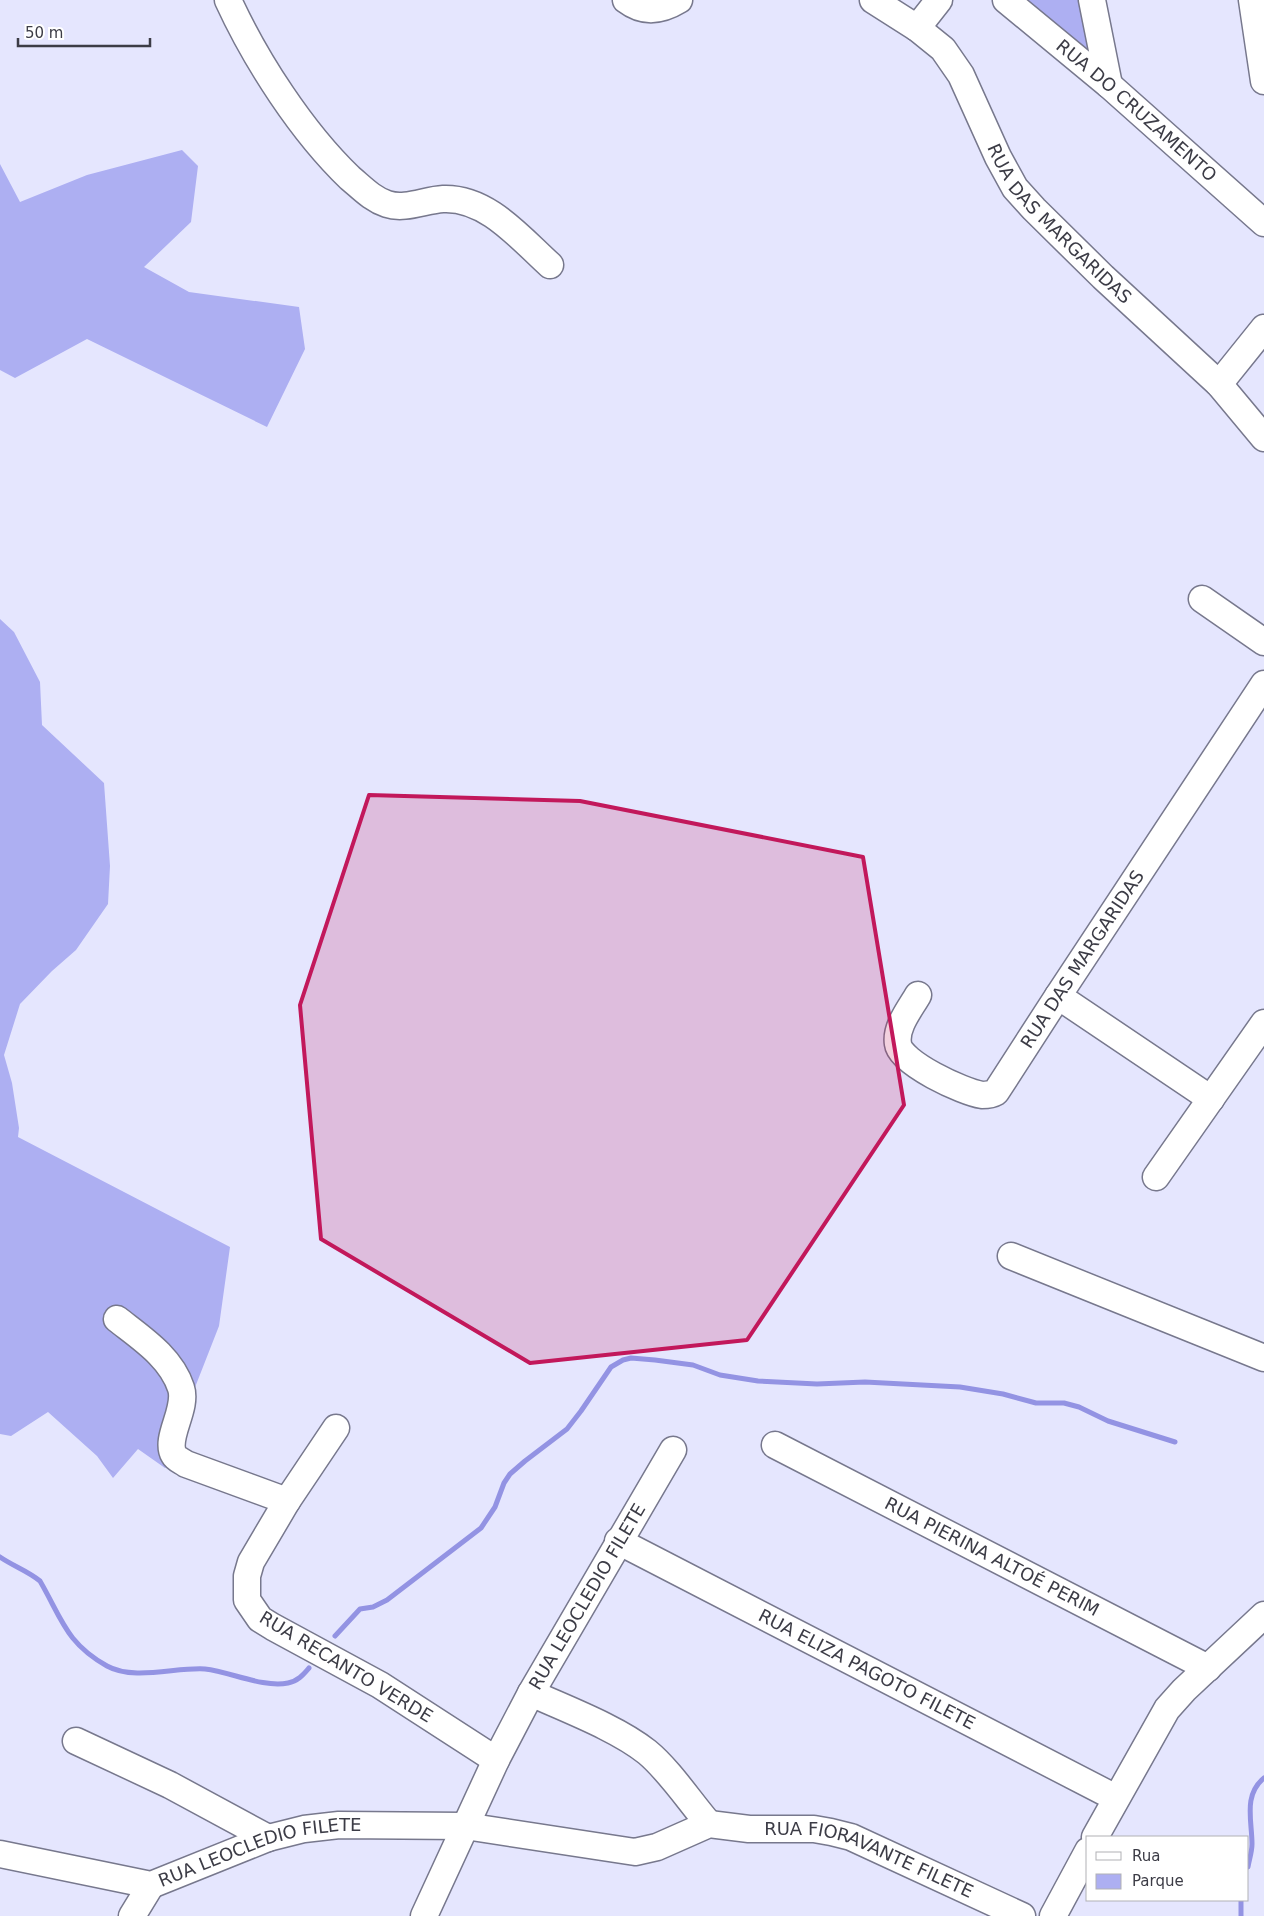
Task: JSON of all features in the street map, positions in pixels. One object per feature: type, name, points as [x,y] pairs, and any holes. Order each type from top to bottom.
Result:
[{"type":"street","points":[[228,0],[263,65],[305,128],[333,162],[375,199],[390,205],[407,206],[442,199],[460,200],[476,204],[497,218],[550,265]]},
{"type":"street","points":[[626,0],[646,9],[657,9],[679,0]]},
{"type":"street","name":"RUA DAS MARGARIDAS","points":[[873,0],[917,28],[943,49],[961,75],[998,157],[1015,188],[1103,277],[1219,384],[1264,438]]},
{"type":"street","points":[[917,28],[939,0]]},
{"type":"street","name":"RUA DO CRUZAMENTO","points":[[1006,0],[1109,85],[1264,223]]},
{"type":"street","points":[[1092,0],[1109,85]]},
{"type":"street","points":[[1252,0],[1264,81]]},
{"type":"street","points":[[1219,384],[1264,328]]},
{"type":"street","points":[[1202,599],[1264,642]]},
{"type":"street","name":"RUA DAS MARGARIDAS","points":[[918,995],[899,1030],[898,1045],[901,1053],[920,1068],[961,1088],[983,1095],[991,1095],[996,1092],[1264,684]]},
{"type":"street","points":[[1058,996],[1211,1098]]},
{"type":"street","points":[[1156,1177],[1264,1023]]},
{"type":"street","points":[[1011,1256],[1264,1358]]},
{"type":"street","points":[[117,1319],[153,1347],[178,1378],[183,1400],[172,1444],[174,1455],[186,1464],[287,1501]]},
{"type":"street","name":"RUA RECANTO VERDE","points":[[336,1428],[287,1501],[259,1548],[249,1569],[246,1589],[247,1600],[260,1619],[380,1685],[496,1760]]},
{"type":"street","name":"RUA PIERINA ALTOÉ PERIM","points":[[775,1445],[1208,1668]]},
{"type":"street","name":"RUA LEOCLEDIO FILETE","points":[[424,1916],[496,1760],[531,1693],[618,1541],[673,1450]]},
{"type":"street","name":"RUA ELIZA PAGOTO FILETE","points":[[618,1541],[1116,1798]]},
{"type":"street","points":[[1096,1836],[1166,1709],[1264,1615]]},
{"type":"street","points":[[465,1826],[635,1852],[657,1847],[709,1824],[648,1753],[631,1740],[531,1693]]},
{"type":"street","points":[[76,1741],[170,1785],[268,1838]]},
{"type":"street","name":"RUA FIORAVANTE FILETE","points":[[709,1824],[756,1830],[814,1829],[851,1837],[1022,1916]]},
{"type":"street","name":"RUA LEOCLEDIO FILETE","points":[[0,1854],[151,1885],[268,1838],[304,1829],[339,1825],[465,1826]]},
{"type":"street","points":[[1053,1916],[1086,1855]]},
{"type":"street","points":[[132,1916],[151,1885]]},
{"type":"highlighted area","points":[[369,795],[580,801],[863,857],[904,1105],[747,1340],[530,1363],[321,1239],[300,1005]]},
{"type":"green space","points":[[1016,0],[1081,0],[1095,65]]},
{"type":"green space","points":[[182,150],[198,166],[191,222],[144,267],[189,292],[299,307],[305,349],[267,427],[87,339],[15,378],[0,370],[0,164],[20,202],[87,175]]},
{"type":"green space","points":[[0,619],[14,632],[40,682],[42,725],[104,783],[110,866],[108,904],[76,950],[52,971],[20,1004],[4,1055],[12,1083],[19,1128],[18,1137],[230,1247],[219,1326],[174,1441],[170,1464],[165,1468],[138,1449],[113,1478],[97,1456],[48,1412],[11,1436],[0,1434]]},
{"type":"waterway","points":[[335,1636],[360,1609],[373,1607],[387,1600],[481,1528],[495,1507],[504,1483],[510,1474],[567,1429],[611,1367],[631,1358],[693,1365],[720,1375],[758,1381],[817,1384],[865,1382],[960,1387],[1003,1394],[1036,1403],[1064,1403],[1079,1407],[1108,1421],[1175,1442]]},
{"type":"waterway","points":[[0,1557],[40,1581],[60,1619],[74,1639],[93,1657],[107,1666],[118,1670],[142,1673],[205,1669],[258,1682],[278,1684],[295,1681],[309,1668]]},
{"type":"waterway","points":[[1249,1862],[1252,1847],[1251,1800],[1257,1785],[1264,1778]]},
{"type":"waterway","points":[[1241,1901],[1241,1916]]}]
